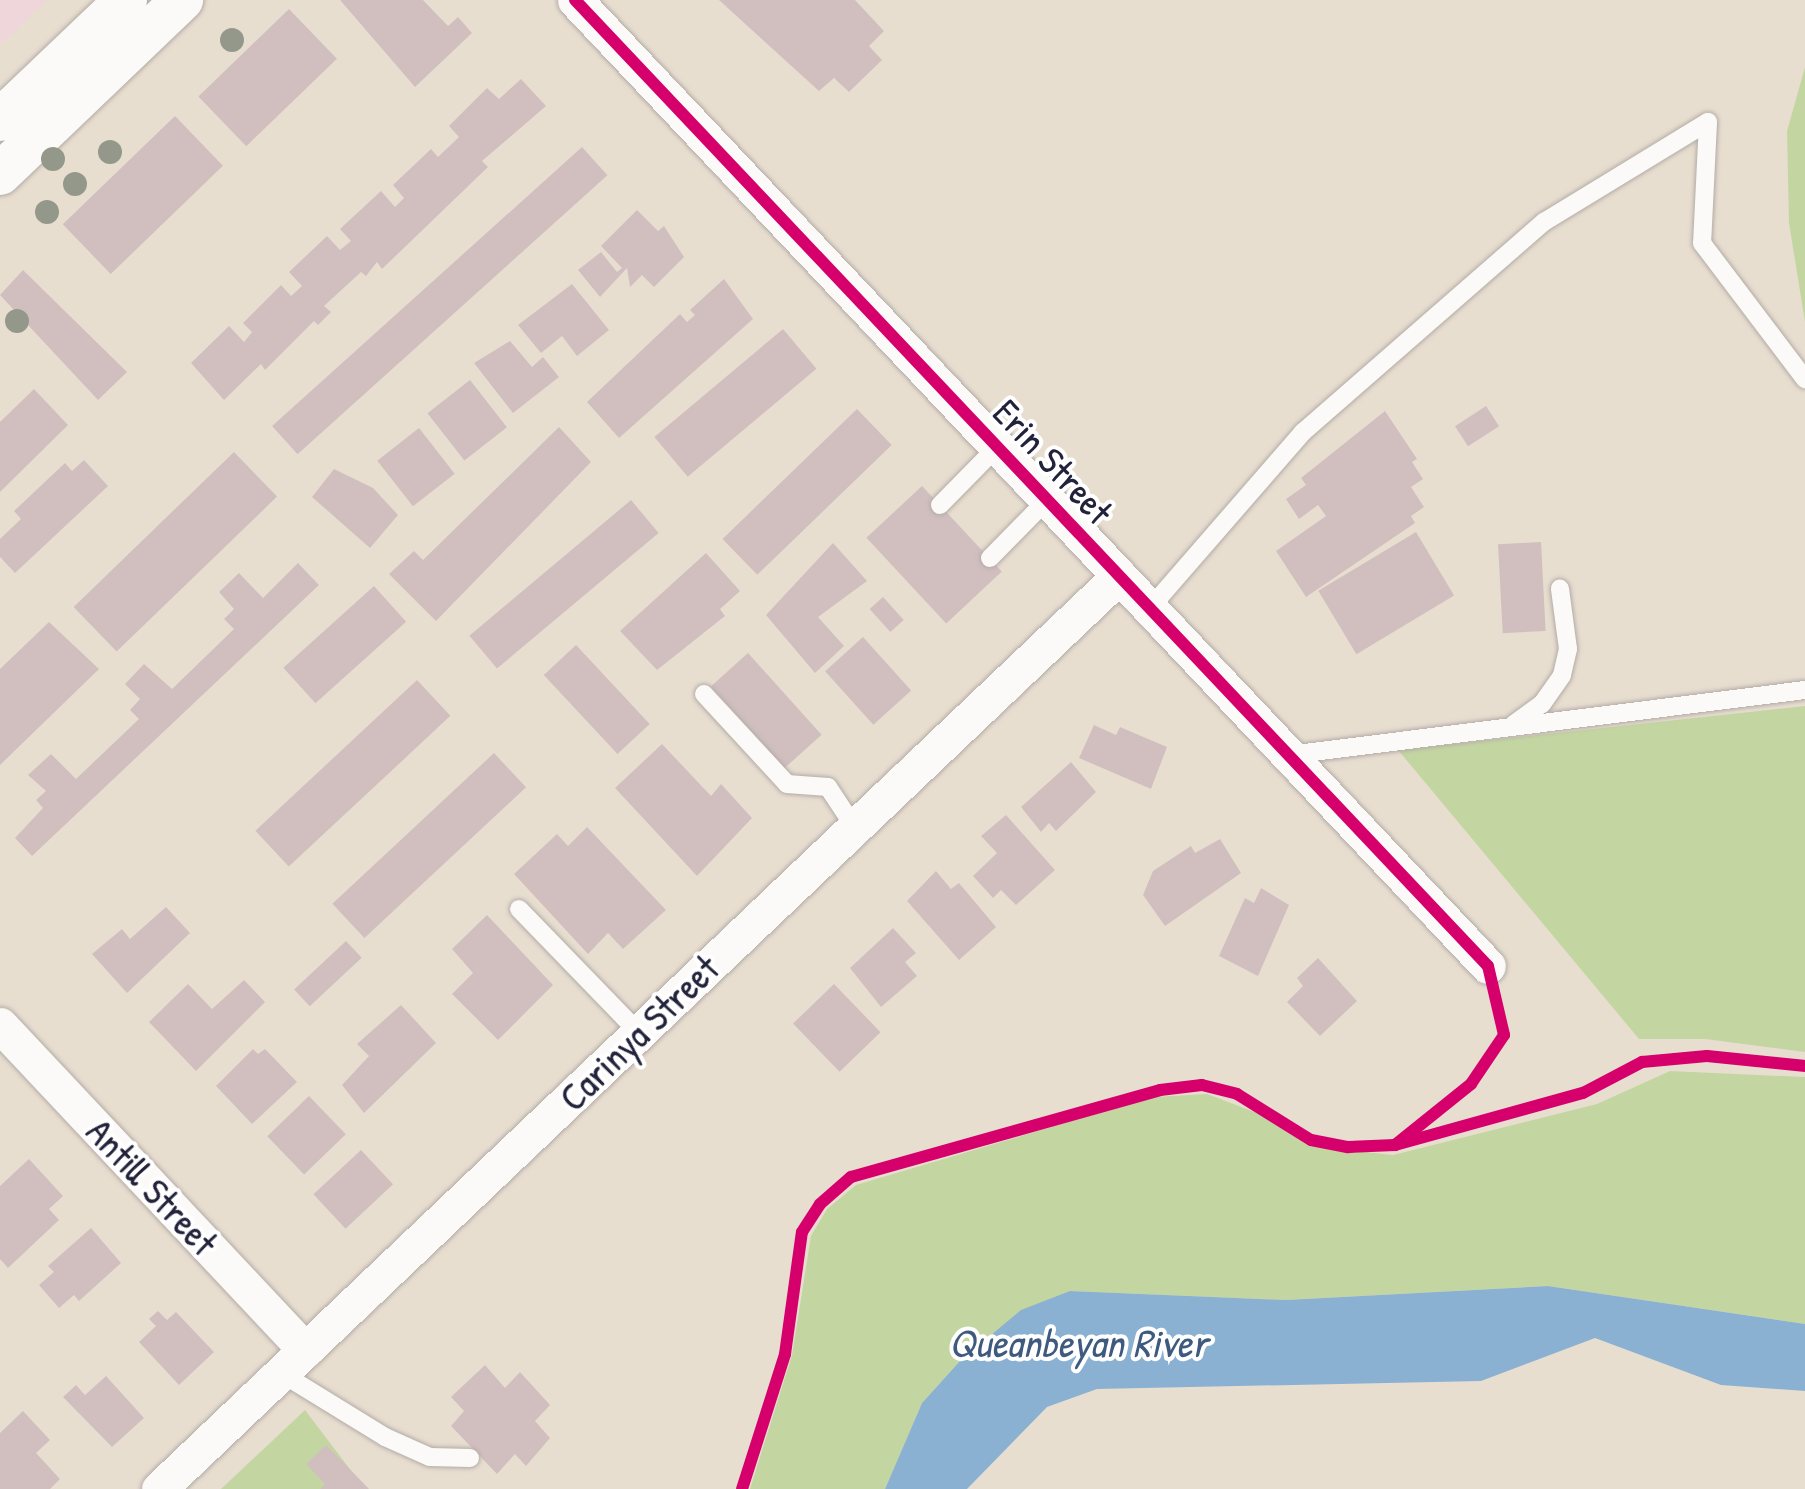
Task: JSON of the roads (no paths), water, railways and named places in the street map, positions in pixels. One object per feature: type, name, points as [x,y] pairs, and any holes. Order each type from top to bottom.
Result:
[{"type":"street","points":[[0,120],[126,0]]},
{"type":"street","points":[[0,174],[182,0]]},
{"type":"street","name":"Erin Street","points":[[575,0],[1488,966]]},
{"type":"street","name":"Carinya Street","points":[[159,1489],[1119,576]]},
{"type":"street","name":"Antill Street","points":[[0,1025],[293,1361]]},
{"type":"lane","points":[[1150,608],[1303,432],[1393,353],[1544,222],[1708,122],[1702,243],[1805,379]]},
{"type":"lane","points":[[940,505],[997,447]]},
{"type":"lane","points":[[990,558],[1047,500]]},
{"type":"lane","points":[[1510,727],[1542,704],[1562,675],[1568,649],[1560,589]]},
{"type":"lane","points":[[1288,755],[1805,690]]},
{"type":"lane","points":[[704,694],[787,784],[828,787],[855,828]]},
{"type":"lane","points":[[519,908],[639,1032]]},
{"type":"lane","points":[[293,1361],[385,1437],[430,1457],[470,1458]]},
{"type":"water","name":"Queanbeyan River","points":[[1548,1286],[1805,1324],[1805,1391],[1721,1385],[1595,1338],[1481,1381],[1097,1389],[1047,1407],[967,1489],[885,1489],[922,1403],[960,1361],[1021,1310],[1070,1291],[1286,1300]]}]
